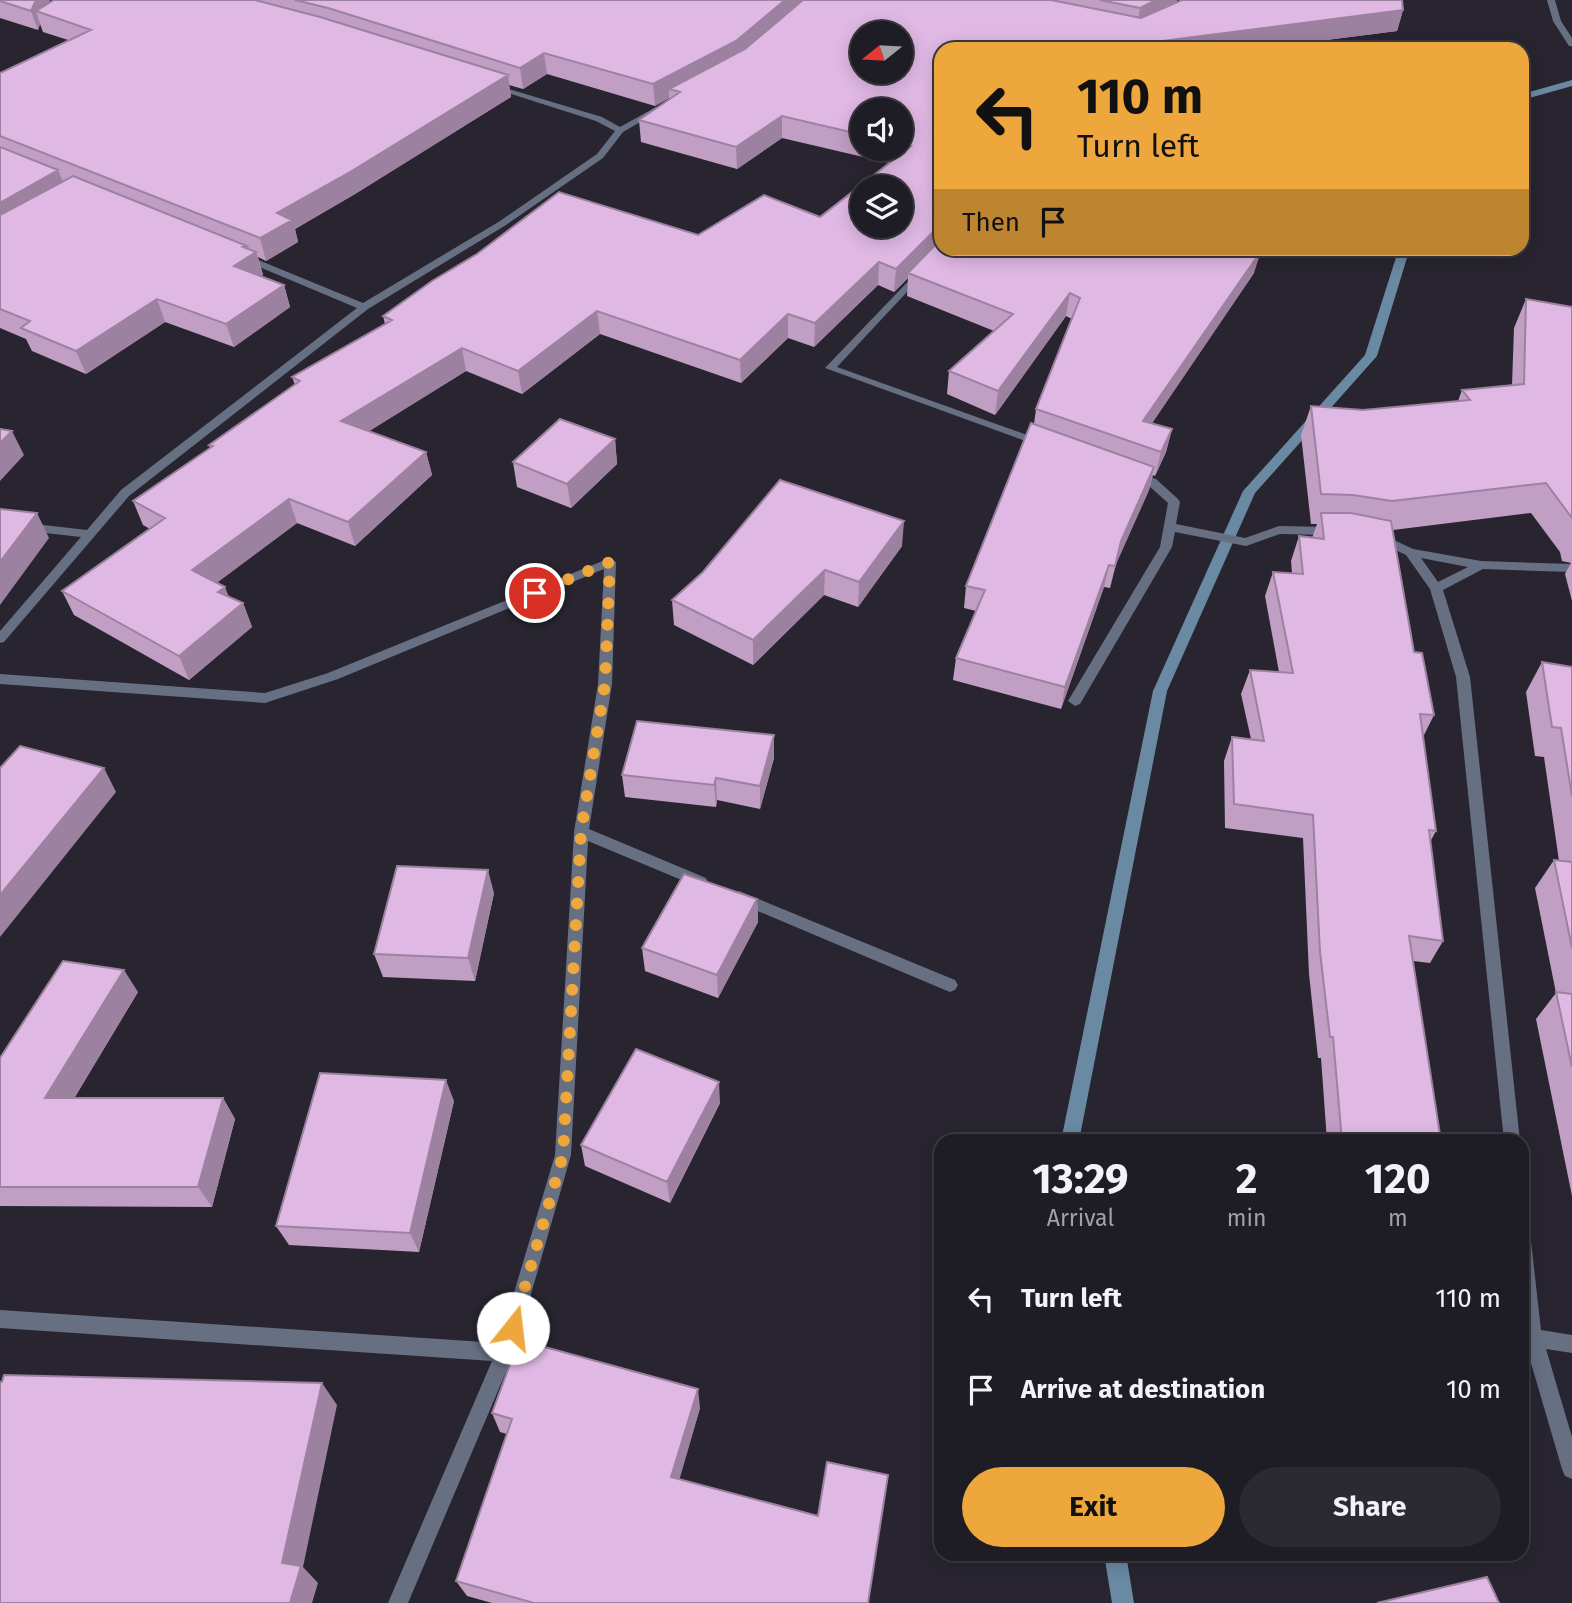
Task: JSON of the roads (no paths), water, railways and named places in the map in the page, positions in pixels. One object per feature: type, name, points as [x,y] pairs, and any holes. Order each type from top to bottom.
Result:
[{"type":"street","points":[[1550,0],[1557,21],[1572,44]]},
{"type":"street","points":[[484,82],[599,119],[620,130]]},
{"type":"street","points":[[0,639],[125,493],[364,307],[503,223],[600,156],[620,130],[668,104]]},
{"type":"street","points":[[235,254],[364,307]]},
{"type":"street","points":[[936,256],[830,368],[1049,446]]},
{"type":"street","points":[[1075,701],[1166,547],[1174,502],[1152,482],[1126,473]]},
{"type":"street","points":[[0,524],[90,534]]},
{"type":"street","points":[[1170,527],[1246,542],[1279,530],[1342,531]]},
{"type":"street","points":[[1369,536],[1383,537],[1410,552],[1481,565],[1572,568]]},
{"type":"street","points":[[1410,552],[1436,588],[1463,677],[1511,1134]]},
{"type":"street","points":[[0,679],[265,698],[333,676],[610,562],[605,684],[581,832],[563,1155],[505,1353],[398,1603]]},
{"type":"street","points":[[1436,588],[1481,565]]},
{"type":"street","points":[[581,832],[950,985]]},
{"type":"street","points":[[0,1319],[505,1353]]},
{"type":"street","points":[[1529,1336],[1572,1344]]},
{"type":"street","points":[[1529,1339],[1572,1469]]},
{"type":"waterway","points":[[1529,95],[1572,83]]},
{"type":"waterway","points":[[1071,1134],[1160,691],[1249,491],[1371,356],[1402,256]]},
{"type":"waterway","points":[[1116,1561],[1123,1603]]}]
